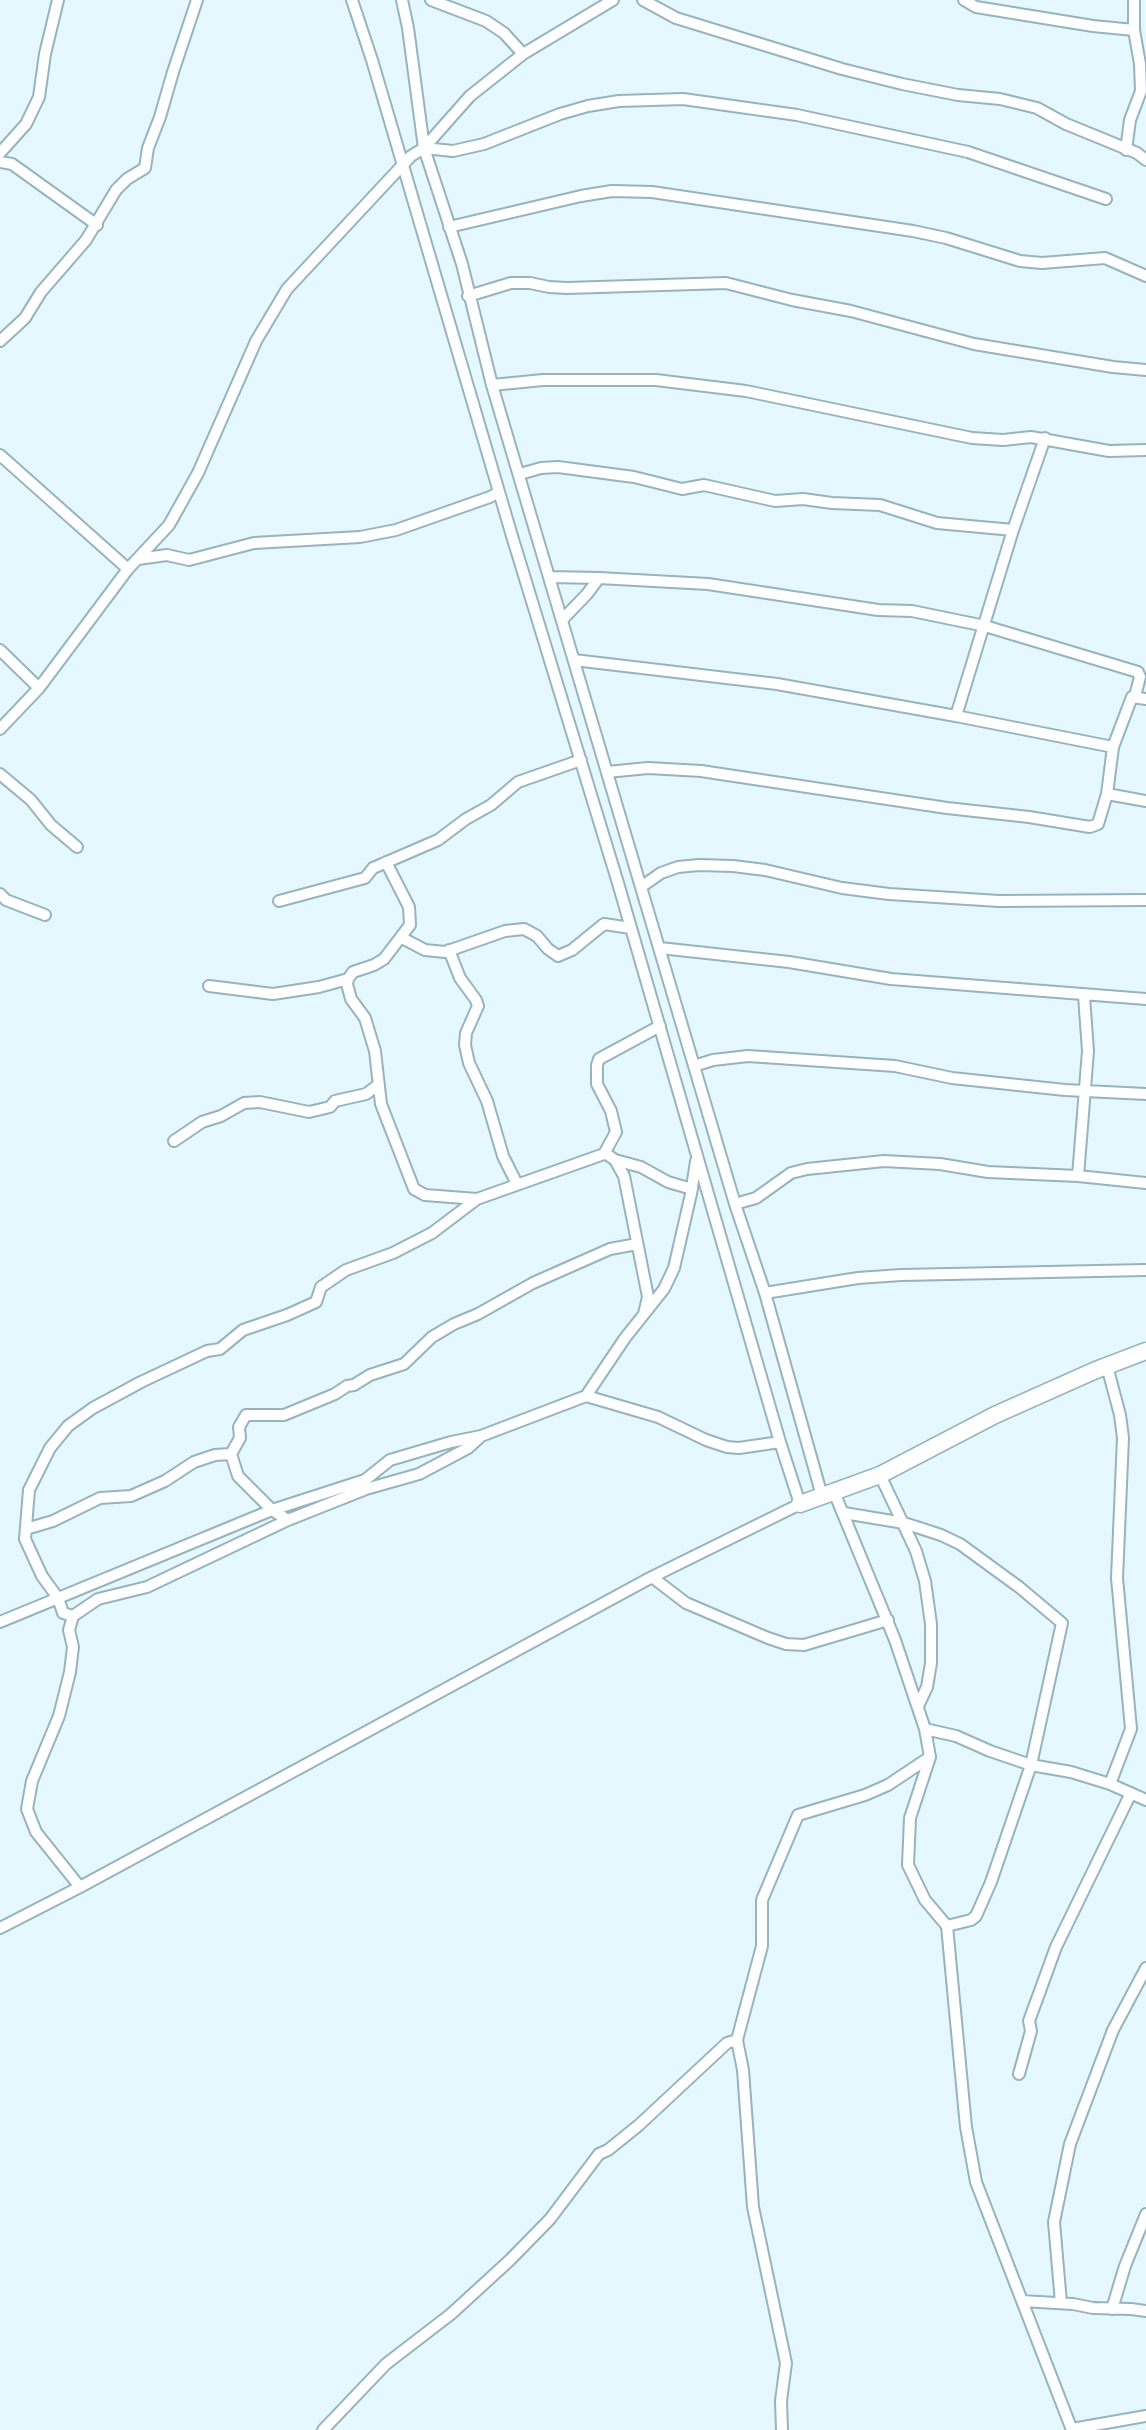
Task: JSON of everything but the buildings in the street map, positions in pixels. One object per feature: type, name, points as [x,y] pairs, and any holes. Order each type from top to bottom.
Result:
[{"type":"street","points":[[0,153],[26,124],[39,97],[45,54],[58,0]]},
{"type":"street","points":[[0,341],[25,318],[41,292],[75,255],[97,225],[116,190],[127,179],[145,168],[148,148],[197,0]]},
{"type":"street","points":[[352,0],[581,760],[800,1504]]},
{"type":"street","points":[[402,0],[424,148],[461,264],[492,385],[735,1204],[828,1494],[844,1513],[919,1704],[930,1757],[910,1818],[908,1865],[925,1900],[947,1926],[966,2127],[976,2182],[1072,2429],[1146,2416]]},
{"type":"street","points":[[431,0],[486,21],[504,33],[523,54]]},
{"type":"street","points":[[0,729],[39,688],[128,569],[169,525],[198,473],[256,341],[287,289],[411,156],[424,148],[470,96],[523,54],[613,0]]},
{"type":"street","points":[[642,0],[676,18],[842,69],[913,87],[1000,99],[1037,108],[1066,124],[1137,153],[1146,160]]},
{"type":"street","points":[[964,0],[976,7],[1133,30]]},
{"type":"street","points":[[1126,150],[1130,120],[1141,91],[1140,64],[1133,30],[1134,0]]},
{"type":"street","points":[[424,148],[453,151],[484,144],[560,114],[589,106],[619,101],[683,99],[797,115],[968,152],[1106,199]]},
{"type":"street","points":[[0,162],[12,164],[97,225]]},
{"type":"street","points":[[449,228],[581,196],[612,191],[652,192],[913,230],[1020,261],[1042,263],[1105,258],[1146,276]]},
{"type":"street","points":[[468,296],[511,283],[567,288],[726,284],[852,311],[974,344],[1146,370]]},
{"type":"street","points":[[492,385],[543,380],[656,380],[746,391],[972,438],[1003,440],[1031,437],[1110,451],[1146,450]]},
{"type":"street","points":[[956,716],[979,636],[985,625],[1013,530],[1045,438]]},
{"type":"street","points":[[0,455],[128,569]]},
{"type":"street","points":[[520,474],[558,467],[634,477],[682,489],[705,485],[775,501],[803,499],[880,505],[937,523],[1013,530]]},
{"type":"street","points":[[138,559],[167,555],[190,560],[254,543],[360,537],[396,530],[499,492]]},
{"type":"street","points":[[550,577],[708,584],[878,610],[912,611],[985,625],[1138,672],[1140,677],[1141,697],[1129,702],[1113,747],[1107,794],[1098,824],[1090,827],[701,771],[648,768],[607,772]]},
{"type":"street","points":[[562,620],[600,578]]},
{"type":"street","points":[[0,650],[39,688]]},
{"type":"street","points":[[574,660],[776,684],[1113,747]]},
{"type":"street","points":[[279,901],[365,878],[373,868],[438,840],[466,819],[484,810],[518,782],[581,760]]},
{"type":"street","points":[[0,774],[31,800],[51,825],[77,847]]},
{"type":"street","points":[[1107,794],[1146,801]]},
{"type":"street","points":[[209,986],[274,994],[348,979],[354,972],[384,959],[410,925],[409,907],[386,862]]},
{"type":"street","points":[[641,887],[661,873],[699,864],[765,870],[861,891],[1010,901],[1146,901]]},
{"type":"street","points":[[0,894],[6,900],[45,915]]},
{"type":"street","points":[[402,938],[433,952],[449,950],[516,928],[531,932],[558,956],[572,950],[604,924],[631,928]]},
{"type":"street","points":[[660,948],[789,962],[891,979],[1146,999]]},
{"type":"street","points":[[449,950],[460,978],[478,1006],[466,1033],[468,1063],[487,1101],[503,1156],[517,1184]]},
{"type":"street","points":[[348,979],[351,999],[365,1018],[375,1051],[381,1104],[414,1189],[425,1195],[477,1199]]},
{"type":"street","points":[[1078,1176],[1088,1051],[1084,996]]},
{"type":"street","points":[[73,1616],[63,1613],[58,1598],[41,1576],[25,1539],[29,1490],[50,1448],[68,1426],[93,1408],[141,1382],[207,1351],[220,1349],[243,1330],[288,1315],[316,1302],[321,1287],[346,1270],[393,1253],[432,1233],[477,1199],[604,1154],[616,1132],[611,1111],[597,1084],[599,1059],[660,1026]]},
{"type":"street","points":[[694,1066],[713,1059],[748,1056],[895,1066],[953,1078],[1085,1092],[1146,1094]]},
{"type":"street","points":[[174,1141],[202,1122],[221,1116],[244,1103],[260,1102],[309,1112],[330,1107],[335,1101],[366,1094],[378,1085]]},
{"type":"street","points":[[604,1154],[641,1167],[668,1182],[692,1189]]},
{"type":"street","points":[[0,1622],[272,1510],[365,1480],[390,1460],[481,1436],[586,1396],[664,1289],[674,1268],[697,1155]]},
{"type":"street","points":[[615,1160],[624,1176],[648,1297],[645,1314]]},
{"type":"street","points":[[735,1204],[756,1198],[791,1173],[884,1161],[940,1164],[988,1172],[1146,1182]]},
{"type":"street","points":[[288,1520],[272,1510],[237,1476],[231,1454],[240,1438],[239,1427],[246,1415],[285,1415],[335,1394],[346,1386],[404,1364],[432,1337],[533,1283],[610,1249],[637,1244]]},
{"type":"street","points":[[765,1293],[821,1283],[901,1275],[1146,1270]]},
{"type":"street","points":[[0,1928],[652,1577],[800,1504],[880,1475],[995,1415],[1146,1351]]},
{"type":"street","points":[[1107,1366],[1123,1438],[1117,1578],[1131,1729],[1110,1784]]},
{"type":"street","points":[[586,1396],[658,1417],[727,1447],[739,1448],[780,1442]]},
{"type":"street","points":[[80,1887],[36,1832],[27,1809],[32,1781],[59,1716],[70,1672],[73,1647],[69,1630],[73,1616],[98,1599],[147,1587],[288,1520],[366,1489],[419,1474],[468,1448],[481,1436]]},
{"type":"street","points":[[26,1529],[53,1521],[100,1498],[131,1496],[165,1481],[194,1462],[215,1454],[231,1454]]},
{"type":"street","points":[[880,1475],[916,1551],[925,1581],[931,1662],[927,1687],[919,1704]]},
{"type":"street","points":[[844,1513],[904,1523],[960,1544],[1019,1587],[1062,1623],[1031,1765],[980,1911],[971,1920],[947,1926]]},
{"type":"street","points":[[652,1577],[686,1603],[768,1639],[786,1644],[804,1645],[888,1620]]},
{"type":"street","points":[[925,1728],[956,1736],[1031,1765],[1071,1772],[1110,1784],[1146,1800]]},
{"type":"street","points":[[782,2430],[781,2401],[786,2363],[753,2207],[743,2070],[737,2040],[762,1946],[762,1900],[798,1815],[865,1795],[888,1785],[930,1757]]},
{"type":"street","points":[[1019,2074],[1031,2031],[1029,2021],[1056,1947],[1132,1793]]},
{"type":"street","points":[[1061,2303],[1054,2222],[1070,2144],[1113,2030],[1146,1968]]},
{"type":"street","points":[[323,2430],[386,2364],[451,2314],[550,2220],[599,2154],[639,2125],[727,2043],[737,2040]]},
{"type":"street","points":[[1112,2309],[1125,2266],[1146,2214]]},
{"type":"street","points":[[1022,2301],[1146,2311]]}]
